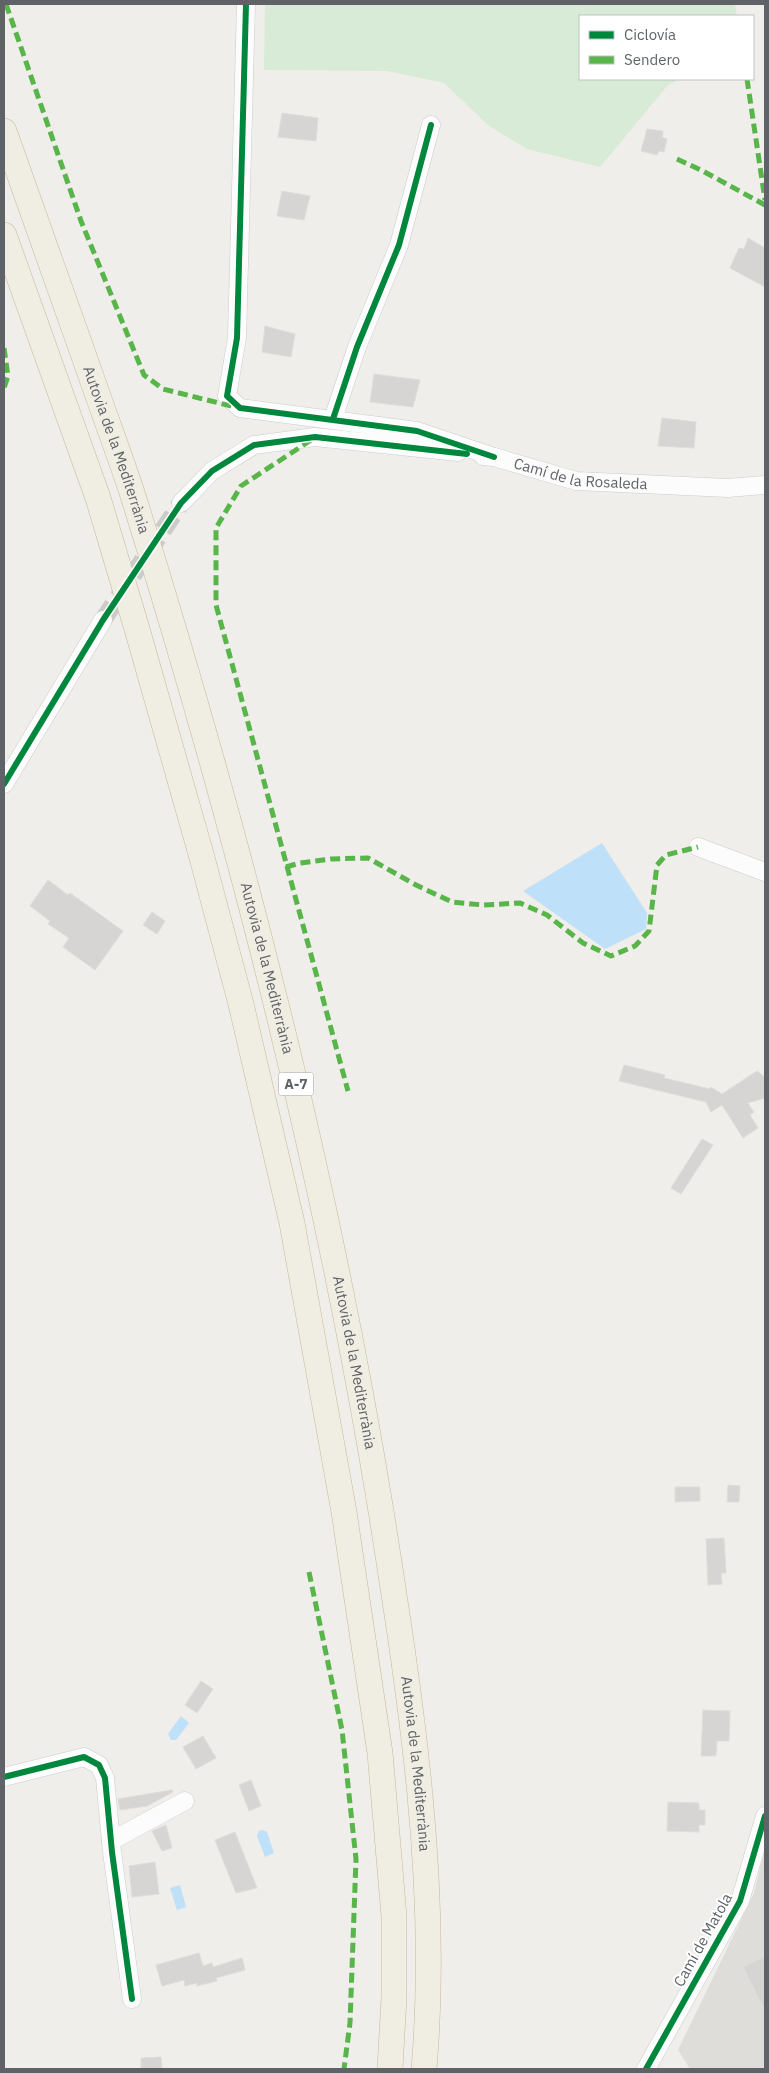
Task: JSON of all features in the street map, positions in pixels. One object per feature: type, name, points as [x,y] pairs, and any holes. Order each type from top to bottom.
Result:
[{"type":"highway","name":"Autovia de la Mediterrània","points":[[4,131],[132,495],[226,808],[305,1119],[368,1435],[409,1686],[428,1894],[429,2008],[424,2069]]},
{"type":"highway","name":"A-7","points":[[4,235],[98,498],[153,684],[241,1004],[292,1223],[344,1512],[380,1753],[394,1916],[394,1996],[390,2069]]},
{"type":"street","points":[[246,4],[237,338],[228,396],[240,408],[417,431],[494,457]]},
{"type":"street","points":[[333,419],[357,347],[400,245],[431,126]]},
{"type":"street","name":"Camí de la Rosaleda","points":[[180,503],[212,471],[254,445],[315,437],[494,457],[576,482],[719,488],[765,485]]},
{"type":"street","points":[[4,784],[103,620]]},
{"type":"street","points":[[698,847],[765,872]]},
{"type":"street","points":[[4,1776],[84,1757],[99,1765],[105,1778],[111,1842],[132,1999]]},
{"type":"street","points":[[111,1842],[185,1801]]},
{"type":"street","name":"Camí de Matola","points":[[646,2069],[740,1901],[765,1816]]},
{"type":"shaded area","points":[[765,1849],[765,2069],[690,2069],[678,2050],[754,1893]]},
{"type":"green space","points":[[265,4],[735,4],[737,15],[579,15],[579,80],[677,80],[667,86],[600,167],[527,149],[489,126],[444,83],[387,71],[264,70]]},
{"type":"water","points":[[602,843],[647,913],[646,929],[605,949],[523,891]]},
{"type":"water","points":[[181,1716],[189,1723],[176,1740],[171,1740],[168,1734]]},
{"type":"water","points":[[259,1831],[267,1832],[274,1853],[265,1857],[257,1836]]},
{"type":"water","points":[[180,1885],[186,1907],[177,1910],[170,1888]]},
{"type":"building","points":[[282,113],[318,118],[316,141],[278,137]]},
{"type":"building","points":[[647,129],[663,131],[662,137],[667,139],[664,152],[659,151],[657,155],[641,151]]},
{"type":"building","points":[[282,191],[310,196],[304,220],[277,216]]},
{"type":"building","points":[[748,238],[765,248],[765,287],[730,268],[739,248],[744,249]]},
{"type":"building","points":[[265,326],[295,334],[291,357],[262,352]]},
{"type":"building","points":[[374,374],[420,380],[413,407],[370,402]]},
{"type":"building","points":[[662,418],[696,422],[694,448],[658,446]]},
{"type":"building","points":[[48,880],[68,895],[70,893],[123,931],[95,970],[63,947],[69,938],[48,924],[50,921],[30,906]]},
{"type":"building","points":[[152,912],[165,921],[157,934],[143,925]]},
{"type":"building","points":[[624,1065],[665,1075],[664,1078],[710,1089],[711,1087],[722,1094],[757,1071],[765,1077],[765,1098],[748,1103],[754,1112],[750,1115],[758,1128],[743,1138],[722,1105],[711,1112],[706,1102],[619,1081]]},
{"type":"building","points":[[702,1139],[713,1145],[681,1194],[671,1188]]},
{"type":"building","points":[[728,1485],[740,1486],[739,1502],[727,1502]]},
{"type":"building","points":[[675,1487],[700,1487],[700,1501],[675,1502]]},
{"type":"building","points":[[724,1538],[726,1573],[721,1573],[722,1584],[708,1585],[706,1539]]},
{"type":"building","points":[[201,1681],[213,1689],[197,1713],[185,1705]]},
{"type":"building","points":[[703,1710],[730,1711],[729,1741],[717,1741],[716,1756],[701,1756]]},
{"type":"building","points":[[203,1736],[216,1758],[196,1769],[183,1747]]},
{"type":"building","points":[[251,1780],[261,1806],[249,1811],[239,1785]]},
{"type":"building","points":[[172,1790],[173,1792],[147,1806],[120,1810],[118,1799]]},
{"type":"building","points":[[668,1802],[699,1803],[699,1810],[705,1810],[705,1825],[699,1825],[699,1832],[667,1831]]},
{"type":"building","points":[[166,1825],[172,1848],[162,1851],[152,1831]]},
{"type":"building","points":[[235,1832],[257,1888],[236,1893],[215,1840]]},
{"type":"building","points":[[155,1862],[159,1894],[132,1897],[129,1866]]},
{"type":"building","points":[[199,1953],[203,1966],[212,1963],[213,1967],[242,1958],[245,1970],[216,1978],[217,1981],[197,1986],[197,1983],[185,1986],[184,1980],[162,1986],[156,1965]]},
{"type":"building","points":[[765,1956],[765,2011],[743,1967]]},
{"type":"building","points":[[161,2057],[162,2069],[141,2069],[141,2058]]},
{"type":"tunnel","points":[[103,620],[181,503]]},
{"type":"marked path","points":[[6,4],[81,221],[144,375],[163,389],[235,407]]},
{"type":"marked path","points":[[747,80],[765,200]]},
{"type":"marked path","points":[[677,159],[765,205]]},
{"type":"marked path","points":[[4,348],[8,376],[4,388]]},
{"type":"marked path","points":[[311,440],[241,486],[216,528],[216,605],[348,1091]]},
{"type":"marked path","points":[[286,867],[331,859],[368,858],[416,885],[452,902],[483,905],[520,903],[547,915],[583,943],[611,956],[635,946],[649,931],[657,865],[666,855],[698,847]]},
{"type":"marked path","points":[[309,1572],[342,1730],[356,1859],[350,2023],[344,2069]]},
{"type":"cycle path","points":[[246,4],[237,338],[227,396],[240,408],[417,431],[494,457]]},
{"type":"cycle path","points":[[333,419],[357,347],[399,245],[431,125]]},
{"type":"cycle path","points":[[4,784],[103,620],[181,503],[212,471],[254,445],[315,437],[467,454]]},
{"type":"cycle path","points":[[4,1777],[84,1757],[99,1765],[105,1778],[112,1852],[132,1999]]},
{"type":"cycle path","points":[[646,2069],[740,1901],[765,1816]]}]
